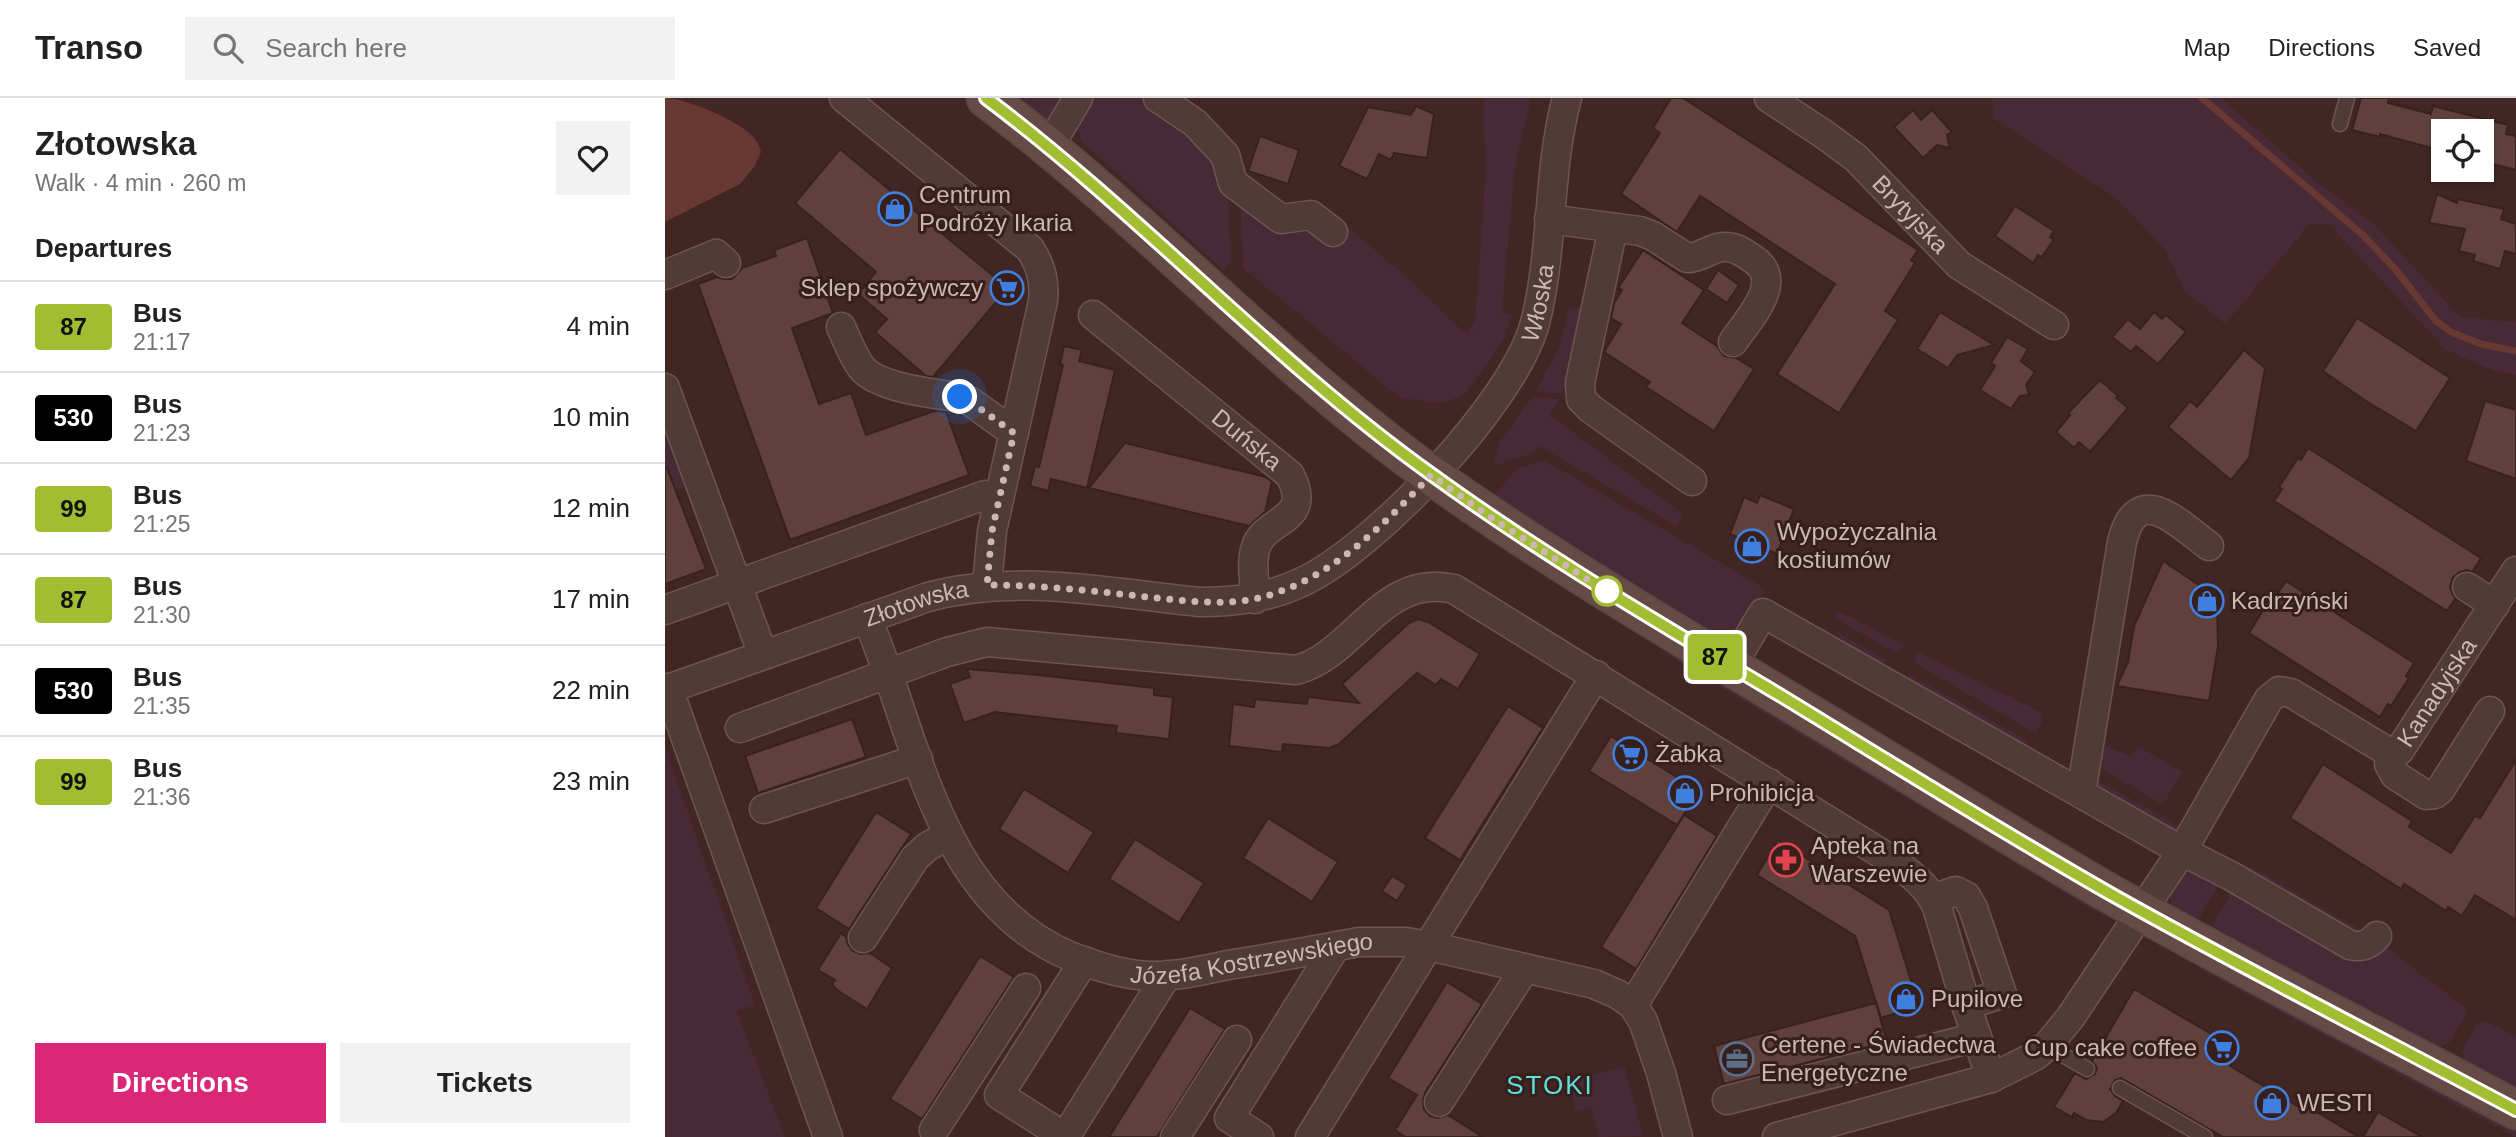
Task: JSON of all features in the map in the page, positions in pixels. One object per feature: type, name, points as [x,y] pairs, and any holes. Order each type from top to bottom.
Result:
[{"type":"street","points":[[844,98],[1030,249],[1038,260],[1045,287],[1044,301],[992,531],[987,585]]},
{"type":"street","points":[[986,98],[1049,147],[1279,352],[1375,432],[1431,475],[1543,552],[2142,911],[2516,1110]]},
{"type":"street","points":[[1049,147],[1078,98]]},
{"type":"street","points":[[1158,98],[1195,123],[1225,155],[1233,183],[1281,219],[1311,215],[1333,232]]},
{"type":"street","name":"Włoska","points":[[1431,475],[1490,406],[1511,375],[1534,325],[1549,219],[1553,167],[1567,98]]},
{"type":"street","name":"Brytyjska","points":[[1769,98],[1856,158],[1959,265],[2054,325]]},
{"type":"street","points":[[1549,219],[1640,231],[1653,236],[1687,258],[1726,247],[1746,254],[1760,263],[1767,272],[1767,288],[1734,342]]},
{"type":"street","points":[[1613,228],[1580,383],[1581,399],[1591,409],[1692,481]]},
{"type":"street","points":[[665,275],[716,254],[726,263]]},
{"type":"street","name":"Duńska","points":[[1093,315],[1290,475],[1297,496],[1291,513],[1266,533],[1255,549],[1255,599]]},
{"type":"street","points":[[841,327],[860,367],[871,377],[887,383],[960,397],[1014,433]]},
{"type":"street","points":[[665,388],[763,655]]},
{"type":"street","name":"Złotowska","points":[[667,689],[928,597],[965,588],[987,585],[1029,586],[1199,602],[1255,599],[1301,583],[1326,569],[1380,527],[1431,475]]},
{"type":"street","points":[[665,610],[985,495],[999,499]]},
{"type":"street","points":[[2081,793],[2122,541],[2128,523],[2133,516],[2146,509],[2159,510],[2209,547]]},
{"type":"street","name":"Kanadyjska","points":[[2182,851],[2264,708],[2273,694],[2279,691],[2291,692],[2389,753],[2399,751],[2516,571]]},
{"type":"street","points":[[2467,587],[2495,606]]},
{"type":"street","points":[[740,728],[964,647],[1001,642],[1296,670],[1316,663],[1402,594],[1416,589],[1454,589],[1471,597],[1901,866],[1921,883],[1933,899],[1991,1078]]},
{"type":"street","points":[[1731,667],[1763,613],[2350,945],[2365,945],[2377,936]]},
{"type":"street","name":"Józefa Kostrzewskiego","points":[[867,618],[889,673],[932,800],[948,835],[976,881],[998,908],[1038,940],[1084,961],[1112,970],[1143,975],[1167,975],[1336,946],[1382,941],[1429,946],[1594,984],[1633,1005]]},
{"type":"street","points":[[1310,1137],[1596,676]]},
{"type":"street","points":[[667,689],[828,1137]]},
{"type":"street","points":[[2389,753],[2389,764],[2395,775],[2426,795],[2435,794],[2490,711]]},
{"type":"street","points":[[764,808],[918,759]]},
{"type":"street","points":[[1678,1137],[1651,1042],[1633,1005],[1769,783]]},
{"type":"street","points":[[863,937],[915,858],[927,847],[948,835]]},
{"type":"street","points":[[1777,1137],[1991,1078],[2020,1065],[2047,1046],[2070,1018],[2182,851]]},
{"type":"street","points":[[1933,899],[1956,891],[1969,901],[2001,993],[1966,1005]]},
{"type":"street","points":[[1229,1118],[1336,946]]},
{"type":"street","points":[[999,1095],[1084,961]]},
{"type":"street","points":[[1439,1102],[1525,968]]},
{"type":"street","points":[[969,1076],[1065,1136],[1167,975]]},
{"type":"street","points":[[935,1130],[1019,999],[1041,1028]]},
{"type":"street","points":[[1727,1101],[1977,1037]]},
{"type":"street","points":[[1175,1137],[1237,1040]]},
{"type":"street","points":[[1199,1099],[1259,1137]]},
{"type":"lane","points":[[2340,124],[2347,98]]},
{"type":"lane","points":[[2047,1046],[2087,1069]]},
{"type":"lane","points":[[2120,1088],[2205,1137]]},
{"type":"shaded area","points":[[665,98],[687,102],[729,120],[751,135],[761,152],[754,167],[740,184],[665,222]]},
{"type":"shaded area","points":[[1006,98],[1066,98],[1051,118],[1042,121]]},
{"type":"shaded area","points":[[1090,98],[1143,98],[1191,130],[1228,183],[1231,260],[1224,271],[1082,141],[1074,122]]},
{"type":"shaded area","points":[[1484,98],[1531,98],[1515,168],[1502,312],[1512,316],[1503,341],[1466,393],[1445,403],[1400,398],[1243,268],[1240,197],[1308,224],[1331,240],[1344,224],[1400,271],[1468,336],[1473,333],[1467,333],[1475,320],[1485,181]]},
{"type":"shaded area","points":[[1992,98],[2221,98],[2318,183],[2373,223],[2460,317],[2516,322],[2516,375],[2494,371],[2446,350],[2329,224],[2310,224],[2225,324],[2185,291],[2165,250],[2115,197],[1994,119]]},
{"type":"shaded area","points":[[1569,307],[1581,307],[1575,351],[1562,394],[1536,391],[1559,348]]},
{"type":"shaded area","points":[[1533,396],[1560,399],[1550,415],[1683,514],[1676,526],[1539,446],[1534,453],[1493,466],[1500,441]]},
{"type":"shaded area","points":[[668,438],[685,483],[683,488],[665,494],[665,440]]},
{"type":"shaded area","points":[[1544,460],[1766,589],[1734,639],[1721,641],[1491,501],[1515,469]]},
{"type":"shaded area","points":[[1837,610],[1904,645],[1900,652],[1894,652],[1835,618]]},
{"type":"shaded area","points":[[1835,631],[1889,661],[1871,661],[1857,656]]},
{"type":"shaded area","points":[[1657,649],[1712,668],[2102,909],[2105,917]]},
{"type":"shaded area","points":[[1916,651],[2042,713],[2042,722],[2036,734],[1915,663]]},
{"type":"shaded area","points":[[1909,674],[2030,742],[2019,745],[1909,681]]},
{"type":"shaded area","points":[[2098,742],[2131,757],[2138,746],[2182,772],[2163,805],[2095,765]]},
{"type":"shaded area","points":[[665,747],[755,1005],[737,1011],[785,1137],[665,1137]]},
{"type":"shaded area","points":[[2095,779],[2181,827],[2170,833],[2100,791]]},
{"type":"shaded area","points":[[2248,867],[2363,931],[2359,935],[2242,869]]},
{"type":"shaded area","points":[[2193,870],[2221,880],[2196,924],[2173,909],[2169,894],[2181,876]]},
{"type":"shaded area","points":[[2234,888],[2381,943],[2468,1010],[2450,1042],[2439,1047],[2421,1044],[2209,931]]},
{"type":"shaded area","points":[[2205,957],[2516,1123],[2516,1137],[2198,968]]},
{"type":"shaded area","points":[[2482,1020],[2516,1036],[2516,1095],[2466,1064],[2462,1052],[2476,1025]]},
{"type":"shaded area","points":[[1625,1067],[1643,1136],[1598,1137],[1592,1108],[1575,1111],[1569,1080]]},
{"type":"building","points":[[1671,98],[1683,98],[1918,250],[1911,260],[1915,263],[1885,311],[1898,320],[1839,413],[1777,374],[1835,284],[1700,196],[1677,232],[1621,194],[1660,133],[1653,128]]},
{"type":"building","points":[[2361,98],[2389,98],[2388,103],[2431,114],[2433,106],[2484,119],[2431,119],[2431,148],[2380,134],[2380,137],[2352,130]]},
{"type":"building","points":[[1416,106],[1434,114],[1427,158],[1394,153],[1391,160],[1379,154],[1367,179],[1339,166],[1368,107],[1411,115]]},
{"type":"building","points":[[1913,110],[1921,120],[1932,110],[1952,132],[1947,135],[1950,148],[1937,145],[1923,158],[1894,127]]},
{"type":"building","points":[[2494,121],[2508,125],[2506,134],[2516,136],[2516,170],[2494,164]]},
{"type":"building","points":[[1260,136],[1299,150],[1288,184],[1248,171]]},
{"type":"building","points":[[840,149],[1008,288],[933,377],[926,376],[875,332],[887,319],[858,294],[876,272],[795,203]]},
{"type":"building","points":[[2437,194],[2457,203],[2458,199],[2504,209],[2501,219],[2516,224],[2516,254],[2505,251],[2500,269],[2473,261],[2475,255],[2459,251],[2465,229],[2429,223]]},
{"type":"building","points":[[2015,206],[2054,231],[2050,237],[2054,239],[2042,257],[2038,255],[2033,263],[1995,236]]},
{"type":"building","points":[[807,238],[833,313],[792,328],[819,404],[851,393],[866,435],[934,411],[946,412],[969,475],[790,540],[698,284],[717,277],[732,279],[742,268],[776,256],[774,250]]},
{"type":"building","points":[[1643,250],[1704,290],[1682,323],[1717,346],[1724,356],[1736,358],[1754,369],[1714,431],[1646,387],[1650,382],[1604,352],[1621,324],[1611,318],[1614,303],[1622,290],[1618,288]]},
{"type":"building","points":[[1718,270],[1739,285],[1727,303],[1706,289]]},
{"type":"building","points":[[1940,312],[1994,345],[1957,355],[1948,368],[1917,349]]},
{"type":"building","points":[[2154,312],[2162,319],[2166,315],[2186,332],[2158,364],[2136,346],[2131,352],[2112,337],[2128,319],[2140,329]]},
{"type":"building","points":[[2357,318],[2450,378],[2416,431],[2323,371]]},
{"type":"building","points":[[2007,337],[2028,349],[2021,361],[2035,372],[2026,385],[2029,395],[2020,396],[2011,409],[1980,390],[1995,366],[1991,363]]},
{"type":"building","points":[[1064,346],[1082,350],[1079,361],[1115,370],[1087,488],[1051,479],[1048,491],[1030,486],[1035,466],[1039,467],[1063,365],[1060,364]]},
{"type":"building","points":[[2244,350],[2265,368],[2249,458],[2231,480],[2168,427],[2190,401],[2197,407]]},
{"type":"building","points":[[2100,380],[2128,408],[2090,452],[2079,442],[2074,448],[2056,432],[2070,415],[2068,413]]},
{"type":"building","points":[[2485,401],[2516,410],[2516,479],[2466,461]]},
{"type":"building","points":[[1125,443],[1266,477],[1272,482],[1265,512],[1249,526],[1089,488]]},
{"type":"building","points":[[2308,448],[2481,558],[2473,571],[2476,573],[2467,570],[2453,577],[2450,587],[2458,601],[2455,599],[2447,611],[2274,501],[2282,489],[2279,487]]},
{"type":"building","points":[[667,468],[706,569],[665,584],[665,469]]},
{"type":"building","points":[[1760,495],[1794,509],[1777,554],[1730,534],[1744,497],[1757,503]]},
{"type":"building","points":[[2163,561],[2217,597],[2218,646],[2209,701],[2117,686],[2128,662],[2134,626]]},
{"type":"building","points":[[2286,581],[2414,663],[2406,676],[2409,678],[2391,706],[2388,704],[2380,717],[2249,633],[2275,591],[2278,593]]},
{"type":"building","points":[[1418,619],[1428,622],[1480,654],[1458,689],[1441,679],[1436,685],[1417,673],[1339,744],[1329,748],[1283,744],[1282,752],[1229,746],[1233,704],[1254,707],[1255,699],[1307,704],[1308,697],[1359,703],[1342,684],[1409,623]]},
{"type":"building","points":[[967,669],[1154,688],[1154,695],[1173,697],[1169,739],[1116,733],[1117,726],[995,712],[964,723],[950,684],[970,677]]},
{"type":"building","points":[[1508,706],[1543,728],[1460,860],[1425,838]]},
{"type":"building","points":[[852,719],[866,757],[758,793],[745,756]]},
{"type":"building","points":[[1611,736],[1699,791],[1677,825],[1589,771]]},
{"type":"building","points":[[2516,760],[2516,920],[2475,895],[2462,916],[2448,907],[2446,911],[2404,884],[2401,889],[2290,818],[2323,764],[2412,821],[2409,827],[2451,853],[2475,816],[2480,818]]},
{"type":"building","points":[[1024,789],[1094,832],[1068,873],[999,829]]},
{"type":"building","points":[[876,812],[911,834],[849,929],[816,908]]},
{"type":"building","points":[[1684,815],[1717,836],[1636,969],[1601,947]]},
{"type":"building","points":[[1268,818],[1338,862],[1312,902],[1243,858]]},
{"type":"building","points":[[1135,839],[1204,883],[1179,923],[1109,879]]},
{"type":"building","points":[[1778,840],[1889,910],[1918,1003],[1912,1008],[1881,1018],[1855,936],[1757,875]]},
{"type":"building","points":[[1392,876],[1407,885],[1397,901],[1382,891]]},
{"type":"building","points":[[841,933],[853,951],[870,953],[892,968],[867,1009],[840,992],[832,985],[835,980],[818,970]]},
{"type":"building","points":[[980,956],[1014,977],[922,1119],[890,1099]]},
{"type":"building","points":[[1447,982],[1482,1004],[1425,1093],[1424,1109],[1430,1116],[1438,1118],[1448,1115],[1483,1137],[1405,1137],[1395,1130],[1417,1095],[1388,1078]]},
{"type":"building","points":[[2134,989],[2239,1050],[2230,1066],[2299,1107],[2301,1103],[2359,1137],[2223,1137],[2121,1078],[2115,1080],[2110,1089],[2123,1101],[2116,1113],[2103,1122],[2086,1120],[2074,1113],[2072,1117],[2054,1107],[2075,1073],[2086,1079],[2095,1074],[2097,1068],[2092,1061]]},
{"type":"building","points":[[1876,1003],[1887,1042],[1724,1084],[1714,1046]]},
{"type":"building","points":[[1190,1008],[1225,1029],[1157,1137],[1109,1137]]},
{"type":"building","points":[[2378,1112],[2422,1137],[2363,1137]]},
{"type":"waterway","points":[[2202,98],[2363,235],[2396,270],[2436,321],[2451,332],[2481,344],[2516,351]]},
{"type":"bus line","name":"87","points":[[986,98],[1049,147],[1336,400],[1410,459],[1490,517],[1612,595],[2098,886],[2516,1110]]},
{"type":"place","name":"Centrum Podróży Ikaria","points":[[895,209]]},
{"type":"place","name":"Sklep spożywczy","points":[[1007,288]]},
{"type":"place","name":"Wypożyczalnia kostiumów","points":[[1752,546]]},
{"type":"place","name":"Kadrzyński","points":[[2207,601]]},
{"type":"place","name":"Żabka","points":[[1630,754]]},
{"type":"place","name":"Prohibicja","points":[[1685,793]]},
{"type":"place","name":"Apteka na Warszewie","points":[[1786,860]]},
{"type":"place","name":"Pupilove","points":[[1906,999]]},
{"type":"place","name":"Cup cake coffee","points":[[2222,1048]]},
{"type":"place","name":"Certene - Świadectwa Energetyczne","points":[[1737,1059]]},
{"type":"place","name":"WESTI","points":[[2272,1103]]},
{"type":"district","name":"STOKI","points":[[1550,1085]]},
{"type":"route","points":[[960,397],[1014,433],[992,531],[987,585],[1029,586],[1199,602],[1255,599],[1301,583],[1326,569],[1380,527],[1431,475],[1490,517],[1612,595],[1607,591]]}]
